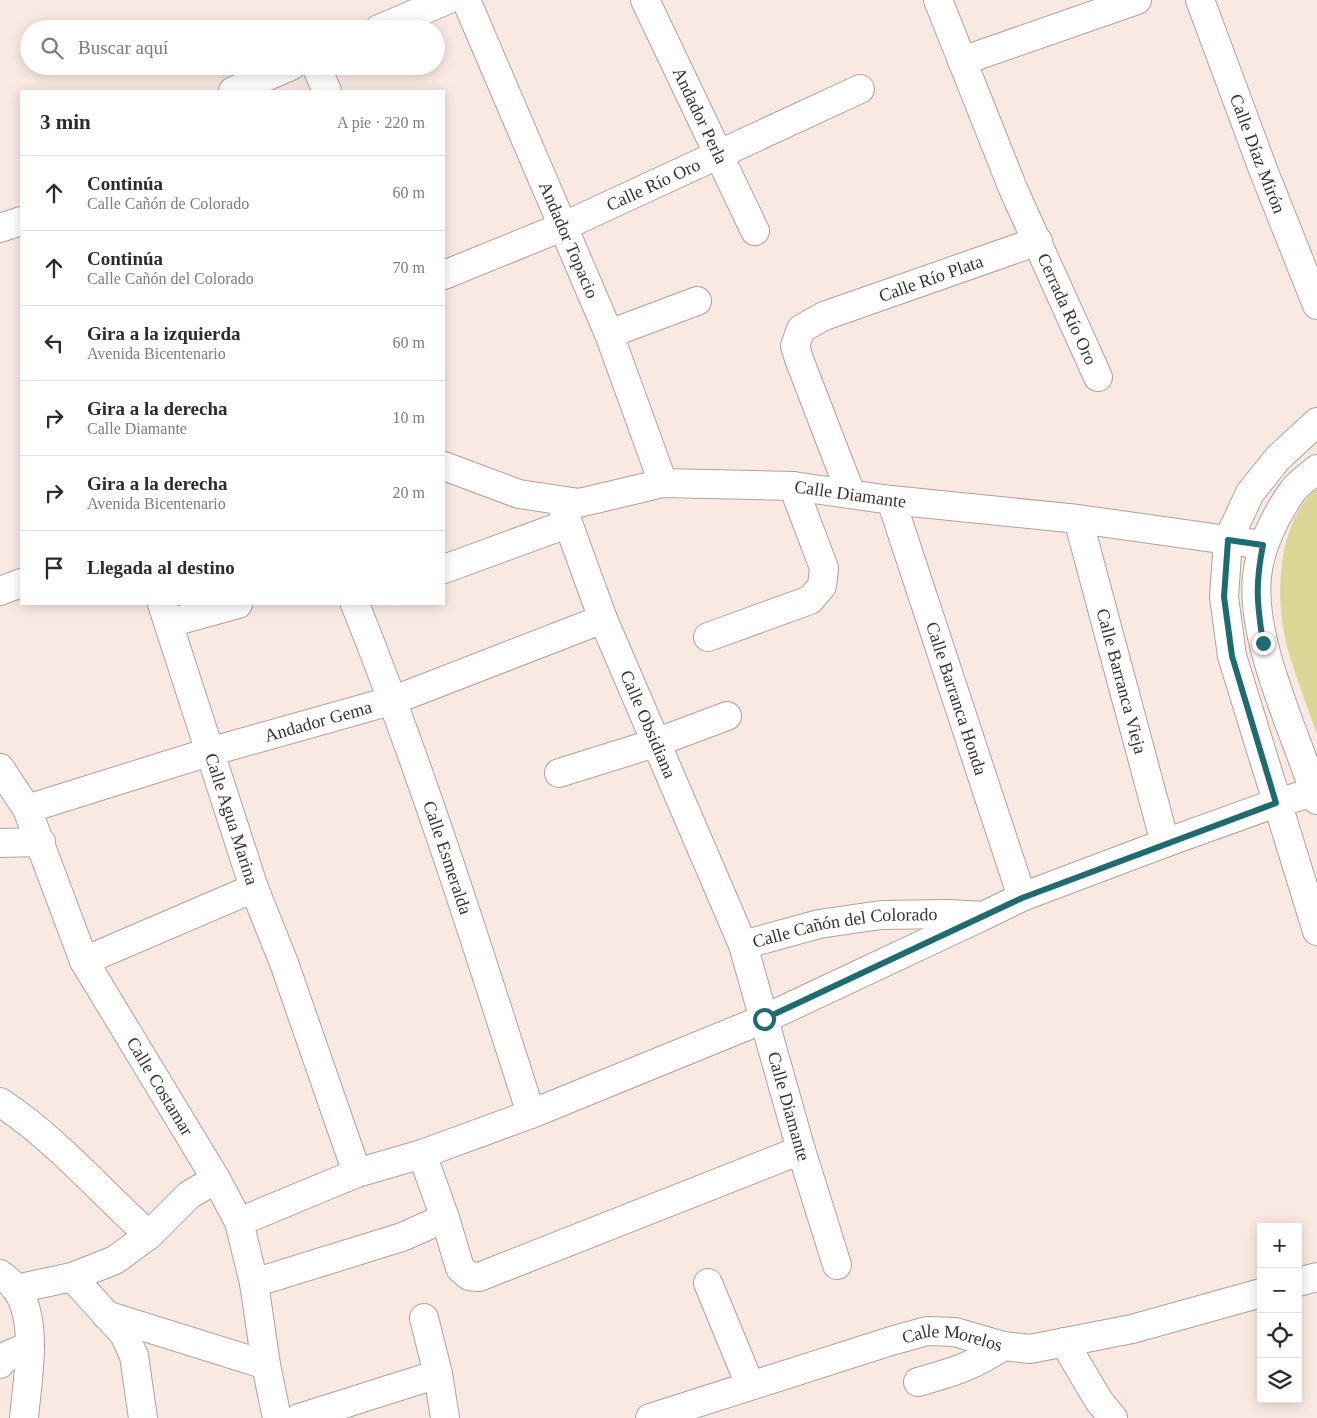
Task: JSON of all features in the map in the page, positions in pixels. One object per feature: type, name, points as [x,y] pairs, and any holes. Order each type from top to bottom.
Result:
[{"type":"street","points":[[400,20],[446,0]]},
{"type":"street","name":"Andador Topacio","points":[[466,0],[609,334],[663,483]]},
{"type":"street","name":"Andador Perla","points":[[645,0],[755,231]]},
{"type":"street","points":[[938,0],[1014,191],[1038,241]]},
{"type":"street","points":[[962,61],[1137,0]]},
{"type":"street","name":"Calle Díaz Mirón","points":[[1200,0],[1264,172],[1317,305]]},
{"type":"street","points":[[235,90],[270,75]]},
{"type":"street","points":[[320,75],[327,90]]},
{"type":"street","name":"Calle Río Oro","points":[[445,275],[562,227],[860,89]]},
{"type":"street","points":[[0,228],[20,221]]},
{"type":"street","name":"Calle Río Plata","points":[[851,494],[795,346],[801,329],[824,316],[1038,241]]},
{"type":"street","name":"Cerrada Río Oro","points":[[1038,241],[1098,377]]},
{"type":"street","points":[[609,334],[697,301]]},
{"type":"street","points":[[1317,422],[1278,458],[1250,493],[1228,540],[1224,597],[1232,656],[1276,803],[1317,930]]},
{"type":"street","name":"Calle Diamante","points":[[445,466],[564,512]]},
{"type":"street","points":[[1316,796],[1263,643],[1256,599],[1257,576],[1263,545],[1292,491],[1317,469]]},
{"type":"street","name":"Calle Diamante","points":[[445,569],[564,512],[579,502],[663,483],[793,486],[891,500],[1078,518],[1263,545]]},
{"type":"street","points":[[708,637],[810,600],[822,586],[824,568],[793,486]]},
{"type":"street","name":"Calle Barranca Honda","points":[[891,500],[1022,898]]},
{"type":"street","name":"Calle Obsidiana","points":[[564,512],[603,619],[743,945]]},
{"type":"street","name":"Calle Barranca Vieja","points":[[1078,518],[1165,843]]},
{"type":"street","points":[[0,591],[20,583]]},
{"type":"street","points":[[166,614],[231,605]]},
{"type":"street","name":"Calle Esmeralda","points":[[356,605],[394,700],[463,901],[531,1114]]},
{"type":"street","name":"Calle Agua Marina","points":[[166,614],[254,888],[309,1032],[357,1173]]},
{"type":"street","name":"Andador Gema","points":[[27,809],[209,752],[394,700],[603,619]]},
{"type":"street","points":[[559,773],[655,743],[727,716]]},
{"type":"street","name":"Calle Costamar","points":[[0,768],[27,809],[41,842],[84,961],[216,1179],[239,1222],[254,1283],[266,1365],[277,1418]]},
{"type":"street","name":"Calle Cañón del Colorado","points":[[743,945],[819,924],[881,916],[948,914],[983,916],[1022,898],[1276,803],[1316,796]]},
{"type":"street","points":[[0,843],[41,842]]},
{"type":"street","points":[[84,961],[254,888]]},
{"type":"street","points":[[239,1222],[357,1173],[422,1154],[531,1114],[764,1019],[983,916]]},
{"type":"street","name":"Calle Diamante","points":[[743,945],[801,1150],[837,1265]]},
{"type":"street","points":[[0,1102],[66,1154],[101,1192],[149,1235]]},
{"type":"street","points":[[422,1154],[446,1218],[460,1268],[469,1276],[480,1277],[801,1150]]},
{"type":"street","points":[[24,1418],[30,1346],[27,1315],[8,1282],[72,1277],[115,1260],[149,1235],[189,1195],[216,1179]]},
{"type":"street","points":[[254,1283],[402,1237],[446,1218]]},
{"type":"street","points":[[72,1277],[124,1334],[134,1356],[143,1418]]},
{"type":"street","points":[[1302,1281],[1317,1277]]},
{"type":"street","points":[[708,1283],[750,1385]]},
{"type":"street","name":"Calle Morelos","points":[[650,1418],[750,1385],[927,1331],[954,1332],[1004,1346],[1030,1349],[1132,1329],[1257,1294]]},
{"type":"street","points":[[106,1315],[266,1365]]},
{"type":"street","points":[[424,1318],[438,1374],[445,1418]]},
{"type":"street","points":[[1064,1342],[1099,1401],[1113,1418]]},
{"type":"street","points":[[0,1364],[8,1355],[30,1346]]},
{"type":"street","points":[[918,1382],[959,1371],[983,1360],[1004,1346]]},
{"type":"street","points":[[299,1418],[438,1374]]},
{"type":"shaded area","points":[[1317,488],[1317,734],[1288,650],[1281,609],[1280,586],[1286,542],[1293,521],[1303,503]]},
{"type":"route","points":[[764,1019],[1022,898],[1276,803],[1232,656],[1224,597],[1228,540],[1263,545],[1257,576],[1256,599],[1263,643]]}]
